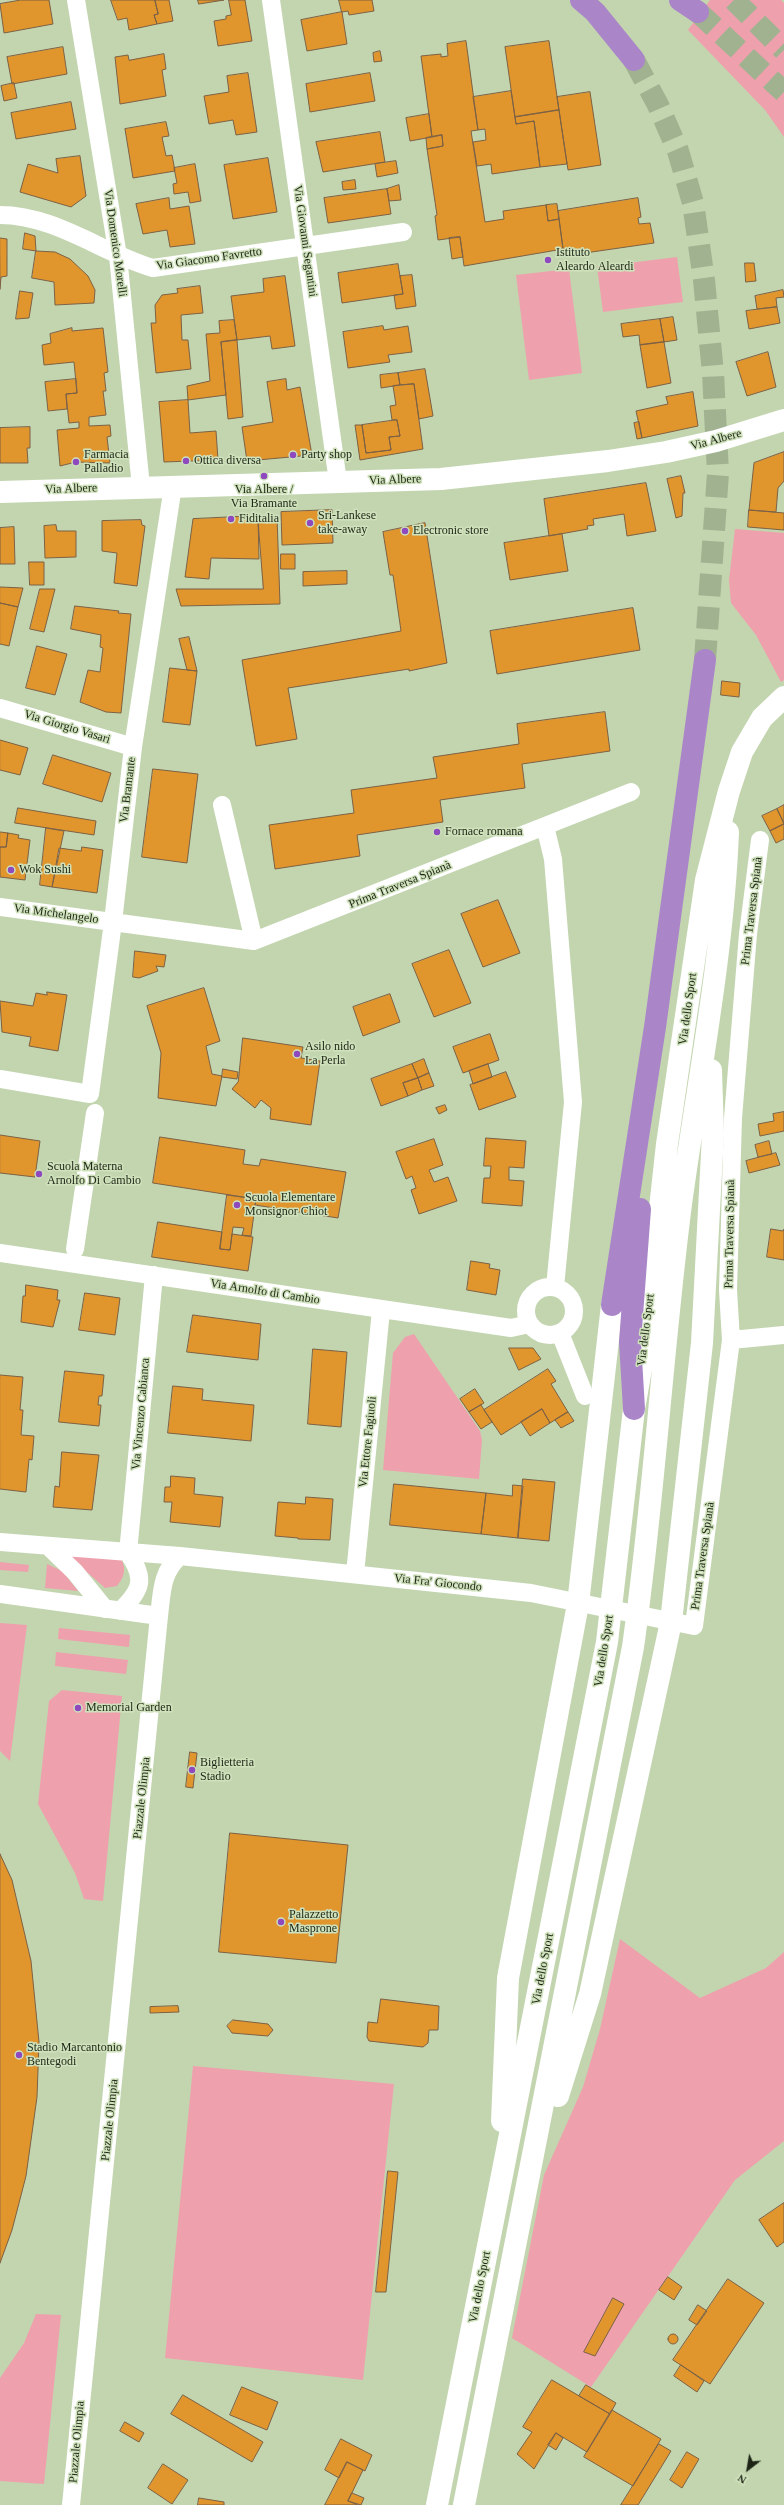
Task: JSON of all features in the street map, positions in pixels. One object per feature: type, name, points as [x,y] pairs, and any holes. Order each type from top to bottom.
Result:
[{"type":"highway","points":[[581,0],[595,12],[634,60]]},
{"type":"highway","points":[[612,1305],[654,1027],[705,660]]},
{"type":"highway","points":[[634,1409],[630,1342],[654,1027]]},
{"type":"street","name":"Via Domenico Morelli","points":[[76,0],[118,256],[141,487]]},
{"type":"street","name":"Via Giovanni Segantini","points":[[271,0],[338,482]]},
{"type":"street","name":"Via Giacomo Favretto","points":[[0,215],[14,215],[70,232],[118,256],[153,268],[403,232]]},
{"type":"street","name":"Via Albere","points":[[0,492],[441,478],[608,461],[666,452],[716,441],[784,420]]},
{"type":"street","name":"Via Bramante","points":[[0,1079],[90,1094],[113,922],[133,747],[174,486]]},
{"type":"street","name":"Via dello Sport","points":[[437,2505],[606,1642],[634,1409],[645,1346],[667,1144],[706,880],[729,791],[742,752],[762,718],[784,697]]},
{"type":"street","name":"Via Giorgio Vasari","points":[[0,708],[133,747]]},
{"type":"street","name":"Via dello Sport","points":[[464,2505],[525,2203],[633,1647],[643,1577],[667,1320],[726,888],[729,791]]},
{"type":"street","name":"Prima Traversa Spianà","points":[[113,922],[254,941],[282,932],[631,792]]},
{"type":"street","points":[[222,805],[254,941]]},
{"type":"street","points":[[544,826],[553,859],[572,1102],[556,1287]]},
{"type":"street","name":"Prima Traversa Spianà","points":[[694,1626],[732,1340],[728,1290],[733,1118],[748,934],[760,840]]},
{"type":"street","name":"Via Michelangelo","points":[[0,907],[113,922]]},
{"type":"street","points":[[525,2203],[590,1994],[666,1621],[702,1344],[713,1134],[708,1015]]},
{"type":"street","points":[[75,1249],[95,1113]]},
{"type":"street","name":"Via Arnolfo di Cambio","points":[[0,1254],[154,1275],[381,1310],[511,1328],[529,1324]]},
{"type":"street","name":"Via Vincenzo Cabianca","points":[[128,1553],[154,1275]]},
{"type":"street","points":[[556,1287],[568,1295],[574,1309],[571,1323],[560,1333],[546,1335],[540,1333],[529,1324],[526,1316],[528,1300],[539,1289],[556,1287]]},
{"type":"street","points":[[498,2196],[508,1978],[582,1605],[612,1305]]},
{"type":"street","name":"Via Ettore Fagiuoli","points":[[355,1574],[381,1310]]},
{"type":"street","points":[[560,1333],[585,1396]]},
{"type":"street","points":[[732,1340],[784,1336]]},
{"type":"street","name":"Via Fra' Giocondo","points":[[0,1542],[180,1556],[531,1594],[694,1626]]},
{"type":"street","points":[[48,1546],[113,1610]]},
{"type":"street","points":[[113,1610],[134,1598],[140,1582],[137,1566],[128,1553]]},
{"type":"street","points":[[0,1594],[159,1616],[164,1578],[173,1562],[180,1556]]},
{"type":"street","name":"Piazzale Olimpia","points":[[71,2505],[159,1616]]},
{"type":"shaded area","points":[[710,0],[781,0],[784,3],[784,137],[765,110],[688,30]]},
{"type":"shaded area","points":[[677,257],[683,302],[603,312],[597,267]]},
{"type":"shaded area","points":[[569,269],[582,373],[529,380],[516,275]]},
{"type":"shaded area","points":[[735,529],[784,533],[784,680],[781,682],[756,635],[731,603],[729,580]]},
{"type":"shaded area","points":[[414,1334],[480,1431],[482,1440],[479,1479],[383,1470],[393,1353],[405,1337]]},
{"type":"shaded area","points":[[63,1551],[122,1560],[124,1567],[123,1577],[117,1586],[105,1588]]},
{"type":"shaded area","points":[[0,1562],[29,1565],[28,1572],[0,1570]]},
{"type":"shaded area","points":[[47,1564],[62,1571],[78,1591],[45,1588]]},
{"type":"shaded area","points":[[0,1623],[27,1625],[10,1761],[0,1751]]},
{"type":"shaded area","points":[[59,1628],[130,1635],[129,1647],[58,1639]]},
{"type":"shaded area","points":[[56,1652],[128,1660],[126,1674],[55,1666]]},
{"type":"shaded area","points":[[62,1690],[122,1696],[103,1901],[84,1899],[75,1873],[38,1804],[49,1701]]},
{"type":"shaded area","points":[[620,1939],[700,1998],[766,1968],[784,1952],[784,2141],[735,2180],[591,2387],[512,2338],[544,2175],[583,2087],[600,2029]]},
{"type":"shaded area","points":[[193,2066],[394,2084],[363,2380],[165,2358]]},
{"type":"shaded area","points":[[36,2314],[61,2315],[44,2484],[0,2481],[0,2378],[24,2343]]},
{"type":"building","points":[[21,0],[49,0],[53,24],[4,33],[0,4]]},
{"type":"building","points":[[111,0],[155,0],[158,14],[154,15],[157,24],[129,30],[127,18],[118,20]]},
{"type":"building","points":[[155,0],[169,0],[173,21],[157,24],[154,15],[158,14]]},
{"type":"building","points":[[198,0],[224,0],[199,4]]},
{"type":"building","points":[[229,0],[245,0],[252,41],[218,46],[214,21],[226,19],[226,16],[231,15]]},
{"type":"building","points":[[339,0],[372,0],[374,11],[349,15],[348,11],[342,12]]},
{"type":"building","points":[[342,12],[347,44],[307,51],[301,20]]},
{"type":"building","points":[[466,41],[478,130],[471,131],[485,222],[504,219],[503,211],[546,205],[548,221],[559,219],[563,249],[464,266],[460,237],[438,240],[435,216],[437,215],[427,149],[443,146],[442,135],[432,137],[421,56],[441,54],[441,57],[448,56],[447,44]]},
{"type":"building","points":[[549,41],[559,110],[515,117],[505,47]]},
{"type":"building","points":[[63,47],[67,74],[12,84],[7,57]]},
{"type":"building","points":[[380,51],[382,61],[374,62],[373,53]]},
{"type":"building","points":[[164,54],[166,69],[162,70],[166,96],[120,104],[115,57],[128,55],[129,60]]},
{"type":"building","points":[[248,73],[257,132],[236,135],[233,120],[209,124],[204,96],[229,92],[227,76]]},
{"type":"building","points":[[370,73],[375,101],[310,112],[306,84]]},
{"type":"building","points":[[14,83],[17,98],[4,101],[1,86]]},
{"type":"building","points":[[511,91],[516,124],[534,121],[540,167],[492,174],[491,164],[477,166],[473,142],[486,140],[485,129],[478,130],[473,97]]},
{"type":"building","points":[[590,92],[601,165],[568,170],[557,97]]},
{"type":"building","points":[[71,102],[76,129],[16,139],[11,113]]},
{"type":"building","points":[[559,110],[567,164],[540,167],[534,121],[516,124],[515,117]]},
{"type":"building","points":[[429,114],[432,137],[410,141],[406,118]]},
{"type":"building","points":[[166,122],[169,136],[162,137],[166,156],[172,155],[175,171],[133,178],[125,129]]},
{"type":"building","points":[[380,132],[385,162],[323,172],[316,142]]},
{"type":"building","points":[[442,135],[443,146],[427,149],[426,138]]},
{"type":"building","points":[[80,156],[86,196],[71,207],[20,192],[28,164],[58,173],[56,159]]},
{"type":"building","points":[[268,158],[277,212],[233,219],[224,165]]},
{"type":"building","points":[[396,161],[398,173],[377,177],[375,164]]},
{"type":"building","points":[[195,164],[201,201],[190,203],[188,192],[174,194],[173,184],[177,183],[174,168]]},
{"type":"building","points":[[355,180],[356,189],[343,190],[342,182]]},
{"type":"building","points":[[399,185],[401,200],[389,201],[387,189]]},
{"type":"building","points":[[387,189],[391,214],[328,223],[324,198]]},
{"type":"building","points":[[169,198],[170,209],[189,206],[195,244],[170,247],[167,230],[143,234],[136,204]]},
{"type":"building","points":[[638,198],[641,217],[638,218],[639,224],[650,223],[654,243],[564,256],[558,211]]},
{"type":"building","points":[[557,204],[559,219],[548,221],[546,205]]},
{"type":"building","points":[[25,233],[35,236],[36,251],[23,249]]},
{"type":"building","points":[[460,237],[463,257],[452,259],[449,238]]},
{"type":"building","points":[[0,238],[7,239],[7,276],[1,277],[0,289]]},
{"type":"building","points":[[36,251],[55,252],[70,259],[88,276],[95,290],[94,303],[55,305],[54,282],[32,278]]},
{"type":"building","points":[[745,263],[754,263],[756,281],[746,282]]},
{"type":"building","points":[[398,264],[403,294],[342,303],[338,273]]},
{"type":"building","points":[[412,275],[416,306],[396,309],[394,295],[403,294],[400,276]]},
{"type":"building","points":[[285,276],[295,346],[272,349],[270,336],[237,340],[231,296],[264,292],[263,279]]},
{"type":"building","points":[[200,286],[203,313],[181,315],[182,340],[188,340],[191,369],[156,373],[151,323],[156,323],[155,305],[162,295],[178,293],[177,289]]},
{"type":"building","points":[[783,290],[784,297],[776,298],[777,307],[757,309],[755,296]]},
{"type":"building","points":[[20,291],[33,293],[29,318],[16,319]]},
{"type":"building","points":[[777,307],[780,323],[749,329],[746,311]]},
{"type":"building","points":[[673,317],[677,340],[664,342],[660,319]]},
{"type":"building","points":[[660,319],[664,342],[640,345],[639,335],[623,337],[621,324]]},
{"type":"building","points":[[234,320],[237,340],[221,342],[226,395],[188,400],[187,386],[210,381],[206,334],[220,333],[219,321]]},
{"type":"building","points":[[383,326],[384,330],[408,326],[412,352],[388,355],[390,362],[348,368],[343,332]]},
{"type":"building","points":[[72,328],[72,331],[103,328],[108,372],[104,373],[106,391],[103,391],[106,415],[89,417],[89,426],[110,425],[111,436],[107,437],[110,463],[76,462],[60,466],[57,430],[79,428],[79,422],[69,423],[66,394],[77,393],[74,362],[44,365],[42,345],[51,343],[50,334]]},
{"type":"building","points":[[237,340],[243,417],[228,419],[221,342]]},
{"type":"building","points":[[664,342],[671,383],[647,388],[640,345]]},
{"type":"building","points":[[768,352],[776,387],[747,396],[736,362]]},
{"type":"building","points":[[425,369],[433,416],[419,419],[414,384],[400,385],[398,373]]},
{"type":"building","points":[[398,373],[400,385],[381,388],[380,375]]},
{"type":"building","points":[[76,379],[77,393],[66,394],[67,409],[48,411],[45,382]]},
{"type":"building","points":[[286,379],[287,390],[300,387],[312,455],[247,461],[242,427],[273,422],[267,382]]},
{"type":"building","points":[[414,384],[423,449],[360,460],[355,425],[362,425],[366,453],[391,450],[389,437],[400,436],[397,420],[392,420],[390,406],[396,405],[393,386]]},
{"type":"building","points":[[693,392],[698,426],[642,438],[636,411],[668,404],[666,397]]},
{"type":"building","points":[[188,400],[190,433],[216,431],[218,460],[164,462],[159,402]]},
{"type":"building","points":[[397,420],[400,436],[389,437],[391,450],[366,453],[362,425]]},
{"type":"building","points":[[639,422],[642,438],[637,439],[634,423]]},
{"type":"building","points":[[30,427],[30,448],[27,448],[28,463],[0,463],[0,428]]},
{"type":"building","points":[[784,452],[784,481],[778,488],[776,512],[749,510],[754,463]]},
{"type":"building","points":[[681,476],[685,493],[683,493],[682,516],[676,518],[667,479]]},
{"type":"building","points":[[646,483],[656,531],[627,536],[624,514],[593,519],[594,525],[587,526],[588,529],[549,536],[544,499]]},
{"type":"building","points":[[332,510],[333,543],[282,545],[281,512]]},
{"type":"building","points":[[749,510],[784,513],[784,530],[748,527]]},
{"type":"building","points":[[258,516],[277,516],[280,604],[181,606],[176,589],[263,589]]},
{"type":"building","points":[[258,516],[259,559],[211,558],[209,579],[185,577],[193,519]]},
{"type":"building","points":[[141,520],[142,525],[145,526],[137,586],[114,583],[117,553],[102,551],[102,521]]},
{"type":"building","points":[[425,523],[447,663],[409,671],[409,669],[288,688],[297,739],[256,746],[242,660],[401,631],[393,575],[390,575],[383,532]]},
{"type":"building","points":[[56,525],[57,531],[76,531],[76,557],[45,558],[44,526]]},
{"type":"building","points":[[14,527],[15,564],[0,564],[0,528]]},
{"type":"building","points":[[562,534],[568,571],[510,580],[504,543]]},
{"type":"building","points":[[281,554],[295,554],[295,569],[281,569]]},
{"type":"building","points":[[29,562],[44,562],[44,585],[30,585]]},
{"type":"building","points":[[347,571],[347,584],[303,586],[303,572]]},
{"type":"building","points":[[0,587],[23,588],[18,607],[0,603]]},
{"type":"building","points":[[40,589],[55,589],[44,632],[30,629]]},
{"type":"building","points":[[0,603],[18,607],[9,646],[0,644]]},
{"type":"building","points":[[75,606],[119,611],[118,613],[131,614],[121,713],[106,712],[80,702],[88,670],[100,672],[103,648],[100,647],[101,635],[71,629]]},
{"type":"building","points":[[633,608],[640,650],[497,674],[490,631]]},
{"type":"building","points":[[189,637],[197,671],[187,670],[179,639]]},
{"type":"building","points":[[37,646],[67,654],[55,695],[26,688]]},
{"type":"building","points":[[170,668],[197,671],[190,725],[163,722]]},
{"type":"building","points":[[722,681],[740,683],[739,697],[721,695]]},
{"type":"building","points":[[605,712],[610,751],[522,764],[525,788],[440,800],[443,822],[357,835],[360,856],[275,869],[269,825],[354,813],[351,790],[437,778],[433,757],[519,744],[517,724]]},
{"type":"building","points":[[0,740],[28,748],[20,775],[0,770]]},
{"type":"building","points":[[53,755],[111,773],[102,802],[43,784]]},
{"type":"building","points":[[153,769],[198,774],[187,863],[142,857]]},
{"type":"building","points":[[784,805],[784,823],[777,809]]},
{"type":"building","points":[[18,808],[96,821],[94,835],[15,823]]},
{"type":"building","points":[[777,809],[784,824],[770,831],[762,816]]},
{"type":"building","points":[[784,824],[784,839],[776,843],[770,831]]},
{"type":"building","points":[[46,828],[64,831],[52,887],[40,885]]},
{"type":"building","points":[[0,832],[8,833],[6,847],[0,847]]},
{"type":"building","points":[[8,833],[19,835],[18,838],[30,840],[25,880],[0,877],[0,847],[6,847]]},
{"type":"building","points":[[82,847],[103,850],[97,893],[52,887],[59,848],[81,851]]},
{"type":"building","points":[[498,900],[520,953],[483,967],[461,914]]},
{"type":"building","points":[[449,950],[471,1003],[434,1017],[412,964]]},
{"type":"building","points":[[135,951],[166,955],[164,967],[156,966],[158,971],[139,978],[133,977]]},
{"type":"building","points":[[204,988],[220,1041],[206,1046],[212,1074],[222,1076],[216,1106],[158,1098],[161,1053],[147,1006]]},
{"type":"building","points":[[47,992],[67,995],[58,1051],[29,1046],[31,1037],[2,1032],[0,1001],[33,1006],[36,993],[47,995]]},
{"type":"building","points":[[390,994],[400,1022],[363,1036],[353,1007]]},
{"type":"building","points":[[490,1034],[499,1060],[463,1073],[453,1047]]},
{"type":"building","points":[[243,1038],[303,1047],[301,1058],[320,1061],[311,1125],[270,1119],[271,1108],[261,1100],[255,1108],[232,1089],[238,1082]]},
{"type":"building","points":[[424,1059],[429,1073],[418,1078],[412,1064]]},
{"type":"building","points":[[412,1064],[418,1078],[403,1083],[408,1096],[381,1106],[371,1079]]},
{"type":"building","points":[[488,1064],[492,1077],[473,1084],[469,1071]]},
{"type":"building","points":[[223,1069],[238,1072],[237,1079],[222,1077]]},
{"type":"building","points":[[506,1072],[516,1097],[479,1110],[470,1085]]},
{"type":"building","points":[[429,1073],[434,1086],[422,1090],[418,1078]]},
{"type":"building","points":[[418,1078],[422,1090],[408,1096],[403,1083]]},
{"type":"building","points":[[445,1105],[447,1110],[439,1114],[436,1108]]},
{"type":"building","points":[[784,1112],[784,1131],[760,1136],[758,1124],[774,1121],[773,1114]]},
{"type":"building","points":[[0,1135],[40,1141],[35,1177],[0,1173]]},
{"type":"building","points":[[160,1137],[245,1150],[243,1164],[259,1166],[261,1159],[346,1172],[338,1218],[255,1205],[256,1199],[153,1183]]},
{"type":"building","points":[[486,1138],[526,1141],[524,1168],[509,1167],[509,1180],[524,1181],[522,1206],[482,1203],[484,1178],[490,1178],[491,1166],[484,1166]]},
{"type":"building","points":[[434,1139],[443,1165],[429,1170],[434,1182],[448,1177],[457,1201],[419,1214],[411,1190],[416,1188],[412,1176],[406,1179],[396,1152]]},
{"type":"building","points":[[769,1141],[772,1154],[758,1157],[755,1145]]},
{"type":"building","points":[[776,1153],[780,1165],[749,1173],[746,1161]]},
{"type":"building","points":[[227,1195],[256,1199],[251,1236],[242,1235],[244,1228],[233,1227],[230,1250],[220,1249]]},
{"type":"building","points":[[158,1222],[222,1232],[220,1249],[230,1250],[232,1234],[253,1237],[248,1271],[152,1257]]},
{"type":"building","points":[[771,1229],[783,1231],[784,1229],[784,1260],[767,1257]]},
{"type":"building","points":[[471,1261],[490,1264],[489,1268],[500,1270],[496,1295],[467,1290]]},
{"type":"building","points":[[26,1285],[58,1290],[57,1300],[60,1300],[53,1327],[21,1322],[23,1296],[25,1296]]},
{"type":"building","points":[[85,1293],[120,1298],[115,1335],[79,1330]]},
{"type":"building","points":[[193,1315],[261,1324],[258,1360],[187,1352]]},
{"type":"building","points":[[509,1348],[533,1348],[541,1359],[519,1370]]},
{"type":"building","points":[[313,1349],[347,1352],[341,1427],[308,1424]]},
{"type":"building","points":[[548,1369],[556,1381],[551,1384],[568,1412],[550,1423],[542,1409],[501,1435],[484,1410]]},
{"type":"building","points":[[65,1371],[104,1375],[102,1396],[99,1396],[98,1405],[101,1405],[99,1426],[59,1422]]},
{"type":"building","points":[[0,1375],[23,1377],[20,1410],[23,1410],[21,1435],[34,1436],[32,1460],[29,1459],[26,1492],[0,1489]]},
{"type":"building","points":[[173,1386],[203,1389],[202,1400],[254,1405],[251,1441],[168,1433]]},
{"type":"building","points":[[475,1389],[484,1403],[469,1412],[460,1399]]},
{"type":"building","points":[[481,1405],[492,1422],[481,1429],[469,1412]]},
{"type":"building","points":[[542,1409],[550,1423],[530,1436],[521,1422]]},
{"type":"building","points":[[568,1412],[574,1421],[561,1428],[555,1420]]},
{"type":"building","points":[[62,1452],[99,1455],[92,1510],[53,1507],[55,1486],[59,1487]]},
{"type":"building","points":[[171,1476],[195,1478],[194,1494],[223,1497],[220,1527],[170,1522],[172,1502],[164,1502],[165,1487],[170,1487]]},
{"type":"building","points":[[523,1479],[555,1482],[549,1541],[518,1538]]},
{"type":"building","points":[[394,1484],[486,1493],[481,1534],[390,1525]]},
{"type":"building","points":[[513,1485],[523,1486],[518,1538],[481,1534],[486,1493],[512,1496]]},
{"type":"building","points":[[306,1497],[333,1499],[330,1540],[298,1539],[275,1536],[278,1502],[305,1504]]},
{"type":"building","name":"Biglietteria Stadio","points":[[190,1752],[197,1753],[193,1788],[186,1787]]},
{"type":"building","name":"Palazzetto Masprone","points":[[230,1833],[348,1845],[336,1963],[219,1952]]},
{"type":"building","name":"Stadio Marcantonio Bentegodi","points":[[0,1854],[12,1880],[31,1961],[39,2042],[37,2097],[26,2176],[12,2230],[0,2263]]},
{"type":"building","points":[[381,1999],[439,2006],[438,2030],[429,2030],[428,2043],[423,2047],[369,2041],[367,2037],[368,2022],[377,2023]]},
{"type":"building","points":[[178,2006],[179,2012],[150,2013],[150,2007]]},
{"type":"building","points":[[233,2020],[268,2024],[273,2030],[268,2036],[232,2033],[227,2026]]},
{"type":"building","points":[[388,2171],[398,2172],[386,2292],[376,2292]]},
{"type":"building","points":[[784,2203],[784,2242],[777,2247],[759,2220]]},
{"type":"building","points":[[668,2277],[682,2287],[674,2300],[659,2290]]},
{"type":"building","points":[[728,2279],[764,2303],[710,2384],[673,2360]]},
{"type":"building","points":[[613,2298],[624,2304],[595,2356],[584,2352]]},
{"type":"building","points":[[698,2305],[707,2311],[697,2325],[689,2320]]},
{"type":"building","points":[[671,2334],[675,2334],[677,2335],[677,2343],[671,2344],[668,2341],[668,2337]]},
{"type":"building","points":[[681,2365],[704,2381],[697,2392],[674,2376]]},
{"type":"building","points":[[552,2380],[610,2414],[587,2452],[556,2433],[534,2469],[517,2454],[532,2432],[523,2427]]},
{"type":"building","points":[[586,2385],[616,2403],[610,2414],[579,2396]]},
{"type":"building","points":[[242,2387],[278,2402],[267,2430],[230,2415]]},
{"type":"building","points":[[183,2395],[263,2442],[252,2462],[171,2414]]},
{"type":"building","points":[[612,2410],[661,2439],[633,2486],[584,2457]]},
{"type":"building","points":[[125,2422],[144,2433],[139,2442],[120,2431]]},
{"type":"building","points":[[556,2433],[563,2438],[556,2450],[548,2445]]},
{"type":"building","points":[[341,2439],[372,2455],[365,2471],[347,2462],[339,2478],[325,2470]]},
{"type":"building","points":[[659,2444],[671,2451],[638,2505],[621,2505]]},
{"type":"building","points":[[687,2452],[699,2459],[682,2488],[670,2480]]},
{"type":"building","points":[[347,2462],[363,2470],[348,2501],[358,2505],[325,2505]]},
{"type":"building","points":[[163,2464],[188,2480],[172,2504],[148,2488]]},
{"type":"building","points":[[352,2493],[364,2498],[361,2505],[348,2501]]},
{"type":"building","points":[[199,2498],[224,2502],[224,2505],[198,2505]]},
{"type":"tunnel","points":[[734,0],[784,50]]},
{"type":"tunnel","points":[[698,12],[784,92]]},
{"type":"tunnel","points":[[634,60],[658,105],[678,151],[693,203],[704,280],[713,373],[718,473],[705,660]]},
{"type":"place","name":"Istituto Aleardo Aleardi","points":[[548,260]]},
{"type":"place","name":"Party shop","points":[[293,455]]},
{"type":"place","name":"Ottica diversa","points":[[186,461]]},
{"type":"place","name":"Farmacia Palladio","points":[[76,462]]},
{"type":"place","name":"Via Albere / Via Bramante","points":[[264,476]]},
{"type":"place","name":"Fiditalia","points":[[231,519]]},
{"type":"place","name":"Sri-Lankese take-away","points":[[310,523]]},
{"type":"place","name":"Electronic store","points":[[405,531]]},
{"type":"place","name":"Fornace romana","points":[[437,832]]},
{"type":"place","name":"Wok Sushi","points":[[11,870]]},
{"type":"place","name":"Asilo nido La Perla","points":[[297,1054]]},
{"type":"place","name":"Scuola Materna Arnolfo Di Cambio","points":[[39,1174]]},
{"type":"place","name":"Scuola Elementare Monsignor Chiot","points":[[237,1205]]},
{"type":"place","name":"Memorial Garden","points":[[78,1708]]},
{"type":"place","name":"Biglietteria Stadio","points":[[192,1770]]},
{"type":"place","name":"Palazzetto Masprone","points":[[281,1922]]},
{"type":"place","name":"Stadio Marcantonio Bentegodi","points":[[19,2055]]}]
